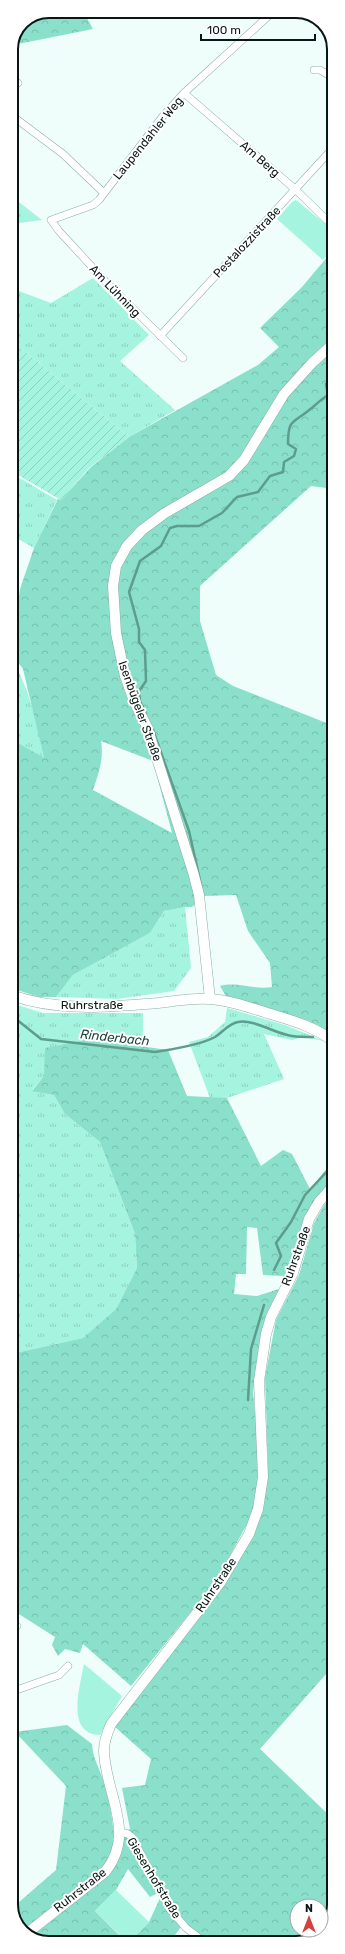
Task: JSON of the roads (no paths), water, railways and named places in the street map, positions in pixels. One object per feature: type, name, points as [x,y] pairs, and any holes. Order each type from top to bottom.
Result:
[{"type":"main road","name":"Isenbügeler Straße","points":[[210,999],[199,895],[147,727],[134,701],[125,676],[119,649],[113,586],[116,566],[127,546],[142,530],[165,513],[229,476],[244,460],[284,394],[312,363],[327,349]]},
{"type":"main road","name":"Ruhrstraße","points":[[18,998],[29,1002],[61,1006],[110,1007],[210,999],[227,1002],[282,1017],[312,1029],[327,1038]]},
{"type":"main road","name":"Ruhrstraße","points":[[31,1930],[105,1872],[113,1862],[117,1852],[120,1832],[105,1762],[104,1746],[110,1724],[220,1583],[249,1534],[258,1509],[263,1477],[259,1381],[266,1334],[271,1317],[293,1273],[309,1220],[319,1202],[327,1193]]},
{"type":"street","name":"Laupendahler Weg","points":[[51,220],[93,205],[104,193],[143,141],[184,93],[266,18]]},
{"type":"street","points":[[314,70],[320,70],[327,74]]},
{"type":"street","name":"Am Berg","points":[[184,93],[296,190],[327,220]]},
{"type":"street","points":[[18,120],[63,154],[104,193]]},
{"type":"street","name":"Pestalozzistraße","points":[[160,336],[327,155]]},
{"type":"street","name":"Am Lühning","points":[[51,220],[59,231],[106,282],[183,358]]},
{"type":"street","points":[[18,1690],[59,1675],[68,1666]]},
{"type":"street","name":"Giesenhofstraße","points":[[120,1832],[128,1834],[132,1837],[158,1889],[180,1922],[197,1936]]},
{"type":"waterway","points":[[327,383],[327,390]]},
{"type":"waterway","points":[[146,714],[140,701],[139,691],[146,681],[145,650],[139,642],[139,629],[129,592],[140,561],[161,546],[170,528],[177,526],[199,526],[222,513],[237,497],[258,492],[270,476],[283,472],[284,462],[294,456],[296,449],[288,444],[290,426],[295,420],[327,396]]},
{"type":"waterway","points":[[153,730],[189,831],[201,885]]},
{"type":"waterway","name":"Rinderbach","points":[[18,1021],[41,1039],[155,1052],[210,1040],[231,1024],[238,1022],[251,1023],[286,1035],[313,1037]]},
{"type":"waterway","points":[[274,1270],[281,1256],[276,1243],[291,1222],[305,1195],[327,1171]]},
{"type":"waterway","points":[[248,1400],[251,1349],[264,1305]]}]
